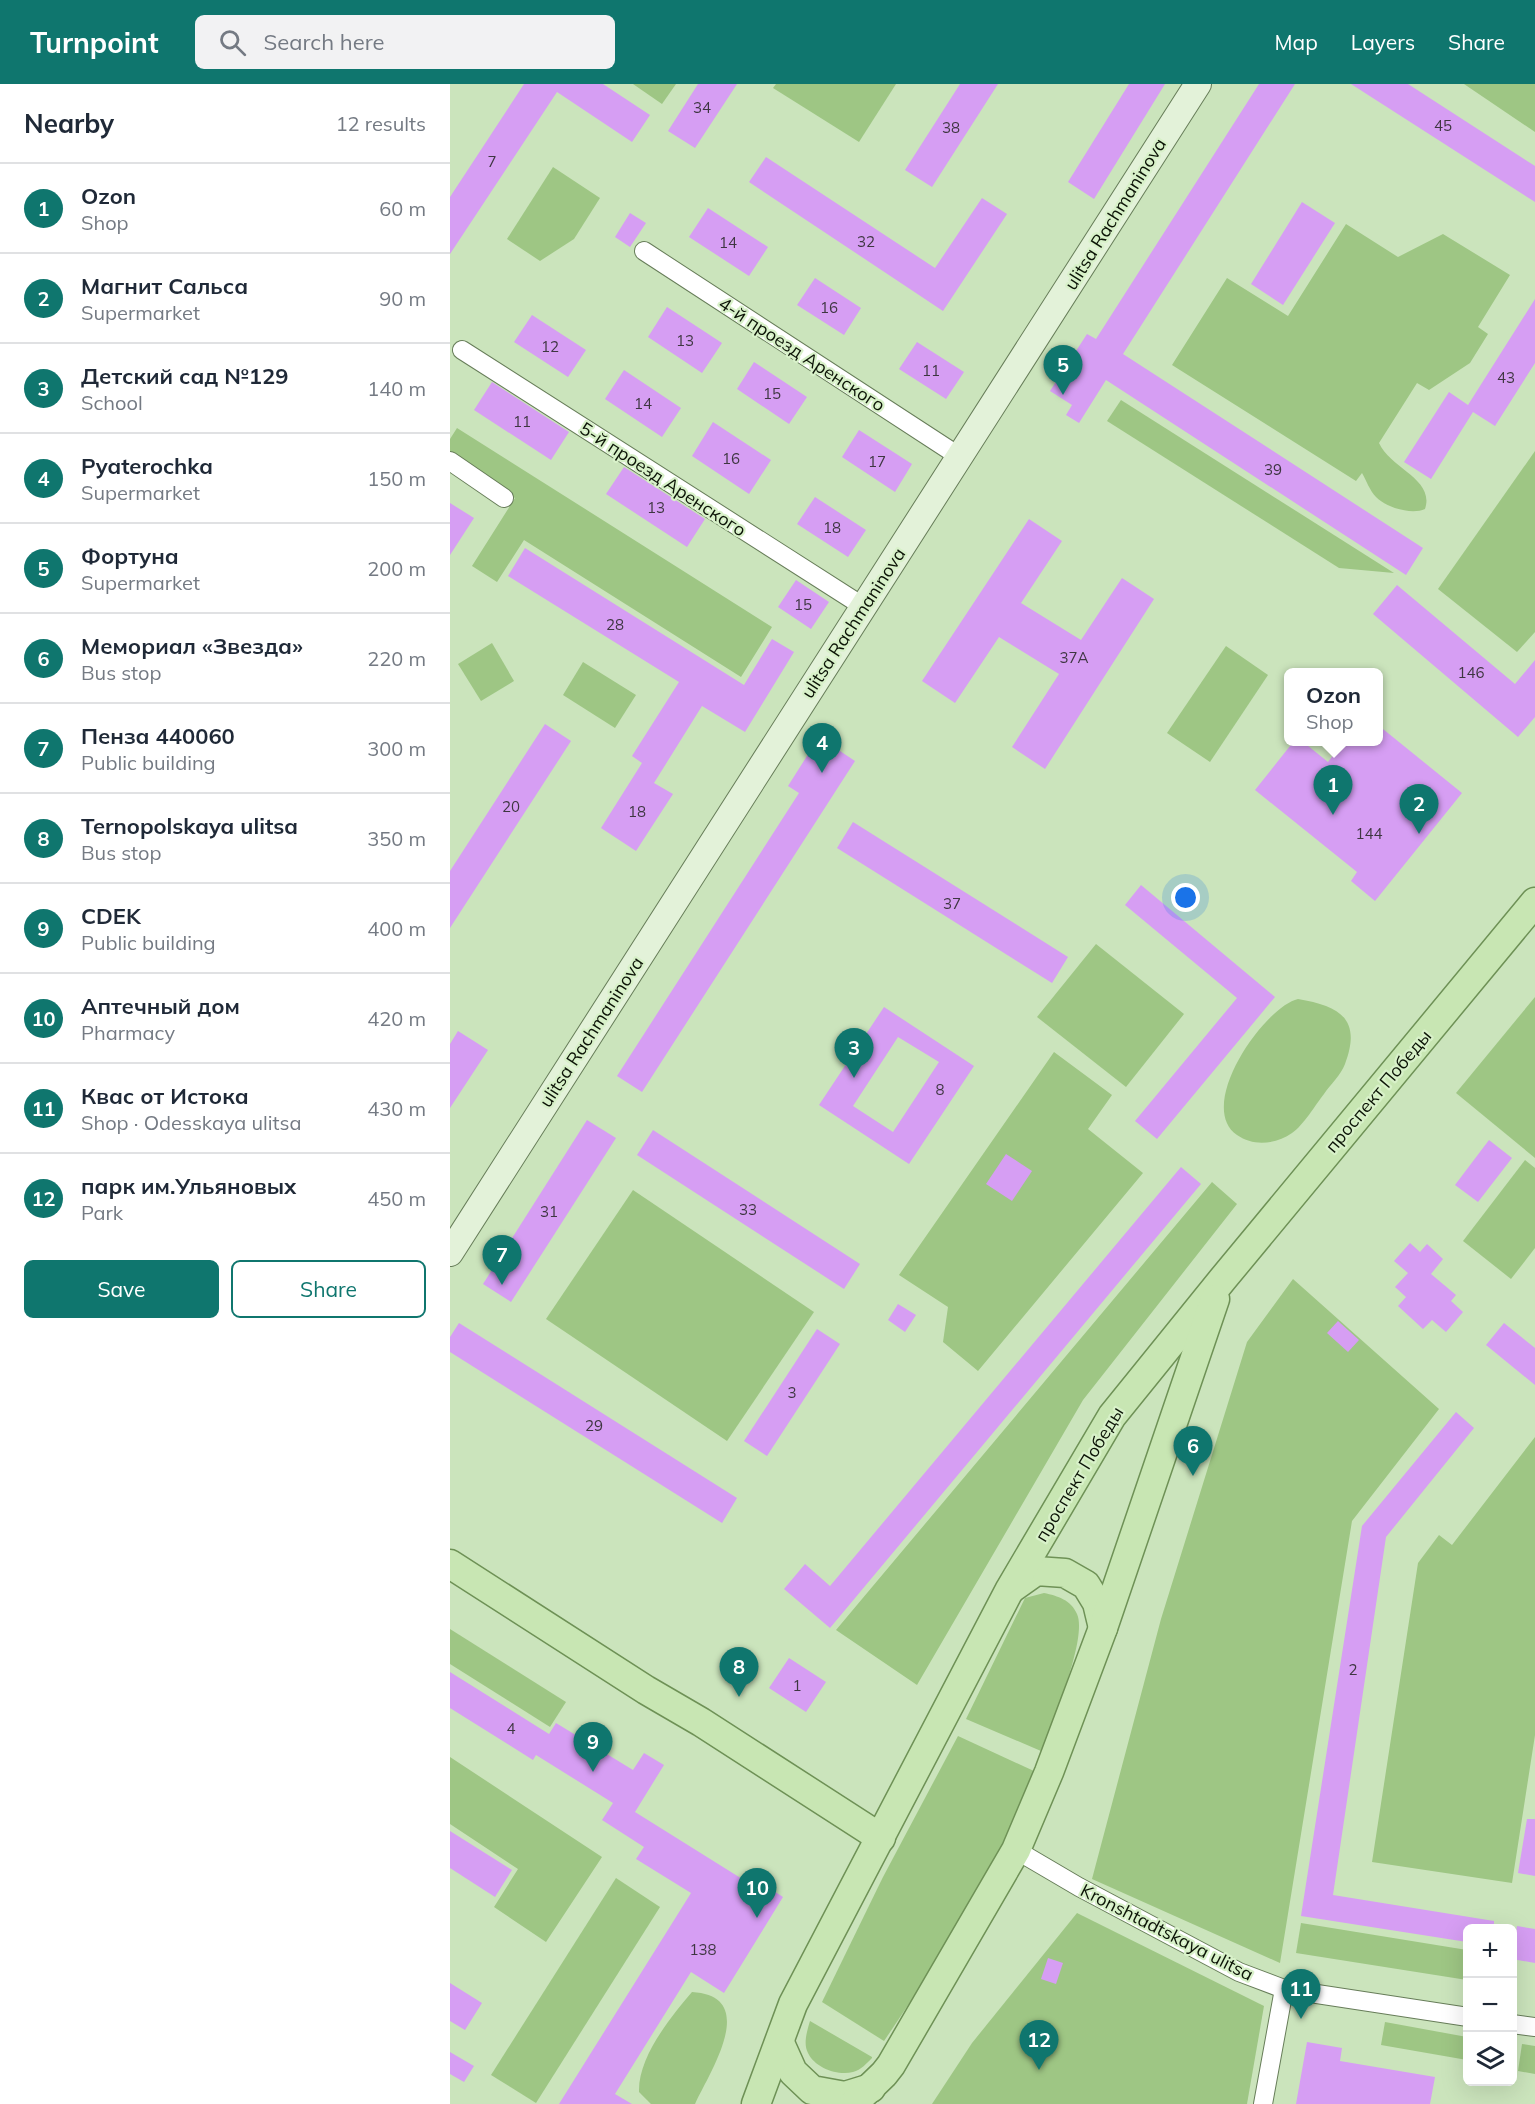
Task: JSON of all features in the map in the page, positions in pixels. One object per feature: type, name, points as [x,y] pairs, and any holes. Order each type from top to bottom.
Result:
[{"type":"main road","name":"ulitsa Rachmaninova","points":[[450,1253],[1198,84]]},
{"type":"main road","name":"проспект Победы","points":[[780,2043],[794,2004],[1010,1589],[1112,1416],[1535,902]]},
{"type":"main road","name":"проспект Победы","points":[[862,2096],[891,2065],[1016,1850],[1049,1772],[1103,1628],[1222,1280]]},
{"type":"main road","points":[[450,1564],[881,1838]]},
{"type":"main road","points":[[1010,1589],[1036,1571],[1065,1573],[1086,1585],[1097,1602],[1103,1628]]},
{"type":"main road","points":[[780,2043],[793,2072],[812,2090],[845,2096],[862,2096]]},
{"type":"main road","points":[[756,2104],[780,2043]]},
{"type":"street","name":"4-й проезд Аренского","points":[[644,251],[960,457]]},
{"type":"street","name":"5-й проезд Аренского","points":[[462,350],[864,607]]},
{"type":"street","points":[[450,461],[504,498]]},
{"type":"street","name":"Kronshtadtskaya ulitsa","points":[[1016,1850],[1079,1887],[1239,1972],[1284,1989],[1463,2016]]},
{"type":"street","points":[[1263,2104],[1284,1989]]},
{"type":"street","points":[[1517,2025],[1535,2027]]},
{"type":"green space","points":[[633,84],[676,84],[662,104]]},
{"type":"green space","points":[[776,84],[896,84],[859,142],[773,88]]},
{"type":"green space","points":[[1464,84],[1535,84],[1535,132]]},
{"type":"green space","points":[[553,167],[600,198],[574,239],[540,261],[507,239]]},
{"type":"green space","points":[[1346,224],[1398,257],[1443,234],[1510,275],[1478,327],[1488,334],[1470,363],[1429,390],[1417,383],[1379,443],[1385,452],[1424,490],[1425,509],[1420,511],[1407,511],[1386,504],[1374,495],[1362,473],[1356,481],[1172,365],[1227,278],[1288,316]]},
{"type":"green space","points":[[1121,400],[1394,573],[1339,568],[1107,421]]},
{"type":"green space","points":[[457,428],[772,627],[741,677],[524,540],[497,582],[472,566],[515,498],[450,457],[450,439]]},
{"type":"green space","points":[[1535,451],[1535,632],[1517,652],[1438,589]]},
{"type":"green space","points":[[492,643],[514,681],[481,701],[458,664]]},
{"type":"green space","points":[[1226,646],[1268,675],[1210,762],[1167,733]]},
{"type":"green space","points":[[583,662],[636,695],[615,728],[563,695]]},
{"type":"green space","points":[[1096,944],[1184,1014],[1126,1087],[1037,1017]]},
{"type":"green space","points":[[1535,997],[1535,1158],[1456,1093]]},
{"type":"green space","points":[[1298,999],[1325,1006],[1344,1017],[1351,1036],[1345,1064],[1305,1120],[1292,1133],[1279,1140],[1265,1143],[1244,1139],[1237,1135],[1226,1121],[1224,1103],[1229,1081],[1239,1059],[1268,1020],[1284,1006]]},
{"type":"green space","points":[[1054,1052],[1112,1095],[1088,1129],[1143,1173],[978,1371],[943,1342],[948,1307],[899,1275]]},
{"type":"green space","points":[[1525,1160],[1535,1168],[1535,1248],[1511,1279],[1463,1241]]},
{"type":"green space","points":[[1212,1182],[1237,1204],[1083,1400],[917,1685],[836,1630]]},
{"type":"green space","points":[[633,1190],[814,1312],[727,1441],[546,1319]]},
{"type":"green space","points":[[1293,1279],[1439,1409],[1352,1521],[1280,1963],[1092,1879],[1161,1619],[1247,1342]]},
{"type":"green space","points":[[1535,1437],[1535,1735],[1512,1883],[1372,1862],[1418,1563],[1439,1535],[1452,1545]]},
{"type":"green space","points":[[1044,1593],[1068,1602],[1077,1614],[1079,1626],[1067,1682],[1041,1751],[966,1719],[1025,1598]]},
{"type":"green space","points":[[450,1629],[566,1702],[550,1727],[450,1664]]},
{"type":"green space","points":[[958,1736],[1034,1771],[1004,1842],[986,1876],[947,1944],[884,2041],[822,2002],[883,1877]]},
{"type":"green space","points":[[450,1757],[602,1857],[546,1942],[494,1907],[518,1869],[450,1824]]},
{"type":"green space","points":[[616,1878],[660,1907],[536,2103],[491,2075]]},
{"type":"green space","points":[[1077,1913],[1264,2006],[1247,2104],[932,2104],[972,2043]]},
{"type":"green space","points":[[1301,1923],[1463,1949],[1463,1979],[1296,1953]]},
{"type":"green space","points":[[692,1992],[713,1997],[724,2007],[727,2021],[725,2038],[695,2104],[651,2104],[639,2092],[644,2065],[657,2039]]},
{"type":"green space","points":[[810,2021],[872,2058],[853,2072],[834,2072],[821,2067],[811,2058],[806,2046]]},
{"type":"green space","points":[[1385,2022],[1463,2036],[1463,2059],[1381,2045]]},
{"type":"green space","points":[[1522,2044],[1535,2046],[1535,2074],[1518,2071]]},
{"type":"building","points":[[524,84],[603,84],[650,115],[632,142],[557,92],[450,254],[450,197]]},
{"type":"building","points":[[698,84],[737,84],[695,148],[668,131]]},
{"type":"building","points":[[960,84],[998,84],[932,187],[905,170]]},
{"type":"building","points":[[1129,84],[1165,84],[1094,199],[1068,182]]},
{"type":"building","points":[[1259,84],[1295,84],[1123,354],[1423,548],[1406,575],[1106,380],[1079,423],[1066,415],[1072,405],[1050,391],[1087,334],[1096,339]]},
{"type":"building","points":[[1351,84],[1408,84],[1535,166],[1535,202]]},
{"type":"building","points":[[766,157],[935,268],[982,198],[1007,214],[943,311],[749,182]]},
{"type":"building","points":[[1302,202],[1335,223],[1283,305],[1251,284]]},
{"type":"building","points":[[708,208],[768,247],[749,276],[689,237]]},
{"type":"building","points":[[630,213],[646,223],[630,247],[615,237]]},
{"type":"building","points":[[815,278],[861,308],[844,335],[797,305]]},
{"type":"building","points":[[1535,299],[1535,363],[1495,426],[1473,412],[1431,479],[1404,462],[1449,392],[1468,405]]},
{"type":"building","points":[[667,307],[722,343],[702,373],[648,337]]},
{"type":"building","points":[[532,315],[586,350],[568,377],[514,342]]},
{"type":"building","points":[[917,342],[964,372],[946,399],[899,369]]},
{"type":"building","points":[[754,362],[807,397],[789,424],[737,389]]},
{"type":"building","points":[[624,370],[681,408],[662,437],[605,399]]},
{"type":"building","points":[[492,382],[569,432],[551,460],[474,410]]},
{"type":"building","points":[[713,422],[771,460],[749,494],[692,456]]},
{"type":"building","points":[[859,430],[912,464],[895,492],[842,457]]},
{"type":"building","points":[[624,467],[705,519],[687,547],[606,494]]},
{"type":"building","points":[[815,497],[866,530],[848,557],[797,524]]},
{"type":"building","points":[[450,503],[474,518],[450,555]]},
{"type":"building","points":[[1029,519],[1062,541],[1021,603],[1081,640],[1122,578],[1154,599],[1045,769],[1012,747],[1059,674],[999,637],[955,703],[922,681]]},
{"type":"building","points":[[525,548],[744,685],[772,639],[794,652],[745,732],[702,706],[654,783],[673,794],[636,851],[601,828],[642,763],[632,756],[679,682],[508,576]]},
{"type":"building","points":[[796,580],[829,602],[811,629],[778,607]]},
{"type":"building","points":[[1397,585],[1515,684],[1535,660],[1535,717],[1518,737],[1373,614]]},
{"type":"building","points":[[545,724],[571,741],[450,928],[450,871]]},
{"type":"building","points":[[1383,729],[1462,793],[1375,901],[1351,881],[1357,872],[1255,790],[1290,746],[1308,746],[1328,762],[1340,746],[1383,746]]},
{"type":"building","points":[[819,737],[855,761],[642,1092],[617,1076],[799,793],[788,786]]},
{"type":"building","points":[[853,822],[1068,957],[1052,983],[837,848]]},
{"type":"building","points":[[1141,885],[1275,997],[1157,1139],[1135,1121],[1237,998],[1125,905]]},
{"type":"building","points":[[884,1007],[974,1066],[909,1164],[819,1105]],"holes":[[[898,1037],[939,1062],[893,1132],[853,1106]]]},
{"type":"building","points":[[458,1031],[488,1050],[450,1108],[450,1044]]},
{"type":"building","points":[[587,1120],[616,1138],[511,1302],[483,1284]]},
{"type":"building","points":[[653,1130],[860,1264],[844,1289],[637,1155]]},
{"type":"building","points":[[1489,1140],[1512,1158],[1478,1202],[1455,1185]]},
{"type":"building","points":[[1006,1154],[1032,1171],[1012,1201],[986,1184]]},
{"type":"building","points":[[1181,1167],[1201,1184],[830,1628],[784,1589],[805,1564],[830,1586]]},
{"type":"building","points":[[1410,1243],[1420,1252],[1427,1244],[1443,1259],[1431,1274],[1456,1295],[1451,1301],[1463,1312],[1446,1332],[1432,1320],[1423,1329],[1398,1306],[1406,1297],[1395,1287],[1408,1273],[1394,1261]]},
{"type":"building","points":[[898,1304],[916,1315],[905,1332],[888,1320]]},
{"type":"building","points":[[1338,1321],[1359,1340],[1348,1352],[1327,1333]]},
{"type":"building","points":[[459,1323],[737,1498],[722,1523],[450,1352],[450,1337]]},
{"type":"building","points":[[1504,1323],[1535,1348],[1535,1385],[1486,1345]]},
{"type":"building","points":[[817,1329],[840,1344],[767,1456],[744,1441]]},
{"type":"building","points":[[1456,1412],[1474,1428],[1386,1537],[1333,1895],[1494,1921],[1494,1924],[1463,1924],[1463,1941],[1301,1916],[1362,1526]]},
{"type":"building","points":[[789,1658],[826,1682],[806,1712],[769,1688]]},
{"type":"building","points":[[450,1672],[549,1734],[556,1723],[633,1770],[644,1753],[664,1765],[635,1812],[747,1882],[751,1876],[783,1897],[724,1993],[691,1972],[615,2094],[632,2104],[559,2104],[691,1893],[636,1859],[644,1847],[602,1820],[613,1803],[536,1755],[533,1760],[450,1708]]},
{"type":"building","points":[[1527,1819],[1535,1819],[1535,1876],[1518,1873]]},
{"type":"building","points":[[450,1831],[512,1870],[495,1897],[450,1868]]},
{"type":"building","points":[[1517,1926],[1535,1929],[1535,1963],[1517,1960]]},
{"type":"building","points":[[1048,1958],[1063,1963],[1056,1984],[1041,1979]]},
{"type":"building","points":[[450,1983],[482,2003],[465,2030],[450,2021]]},
{"type":"building","points":[[1307,2042],[1342,2048],[1340,2061],[1435,2077],[1430,2104],[1296,2104]]},
{"type":"building","points":[[450,2052],[474,2066],[464,2082],[450,2074]]},
{"type":"place","name":"Фортуна","points":[[1063,395]]},
{"type":"place","name":"Pyaterochka","points":[[822,773]]},
{"type":"place","name":"Ozon","points":[[1333,815]]},
{"type":"place","name":"Магнит Сальса","points":[[1419,834]]},
{"type":"place","name":"Детский сад №129","points":[[854,1078]]},
{"type":"place","name":"Пенза 440060","points":[[502,1285]]},
{"type":"place","name":"Мемориал «Звезда»","points":[[1193,1476]]},
{"type":"place","name":"Ternopolskaya ulitsa","points":[[739,1697]]},
{"type":"place","name":"CDEK","points":[[593,1772]]},
{"type":"place","name":"Аптечный дом","points":[[757,1918]]},
{"type":"place","name":"Квас от Истока","points":[[1301,2019]]},
{"type":"place","name":"парк им.Ульяновых","points":[[1039,2070]]}]
